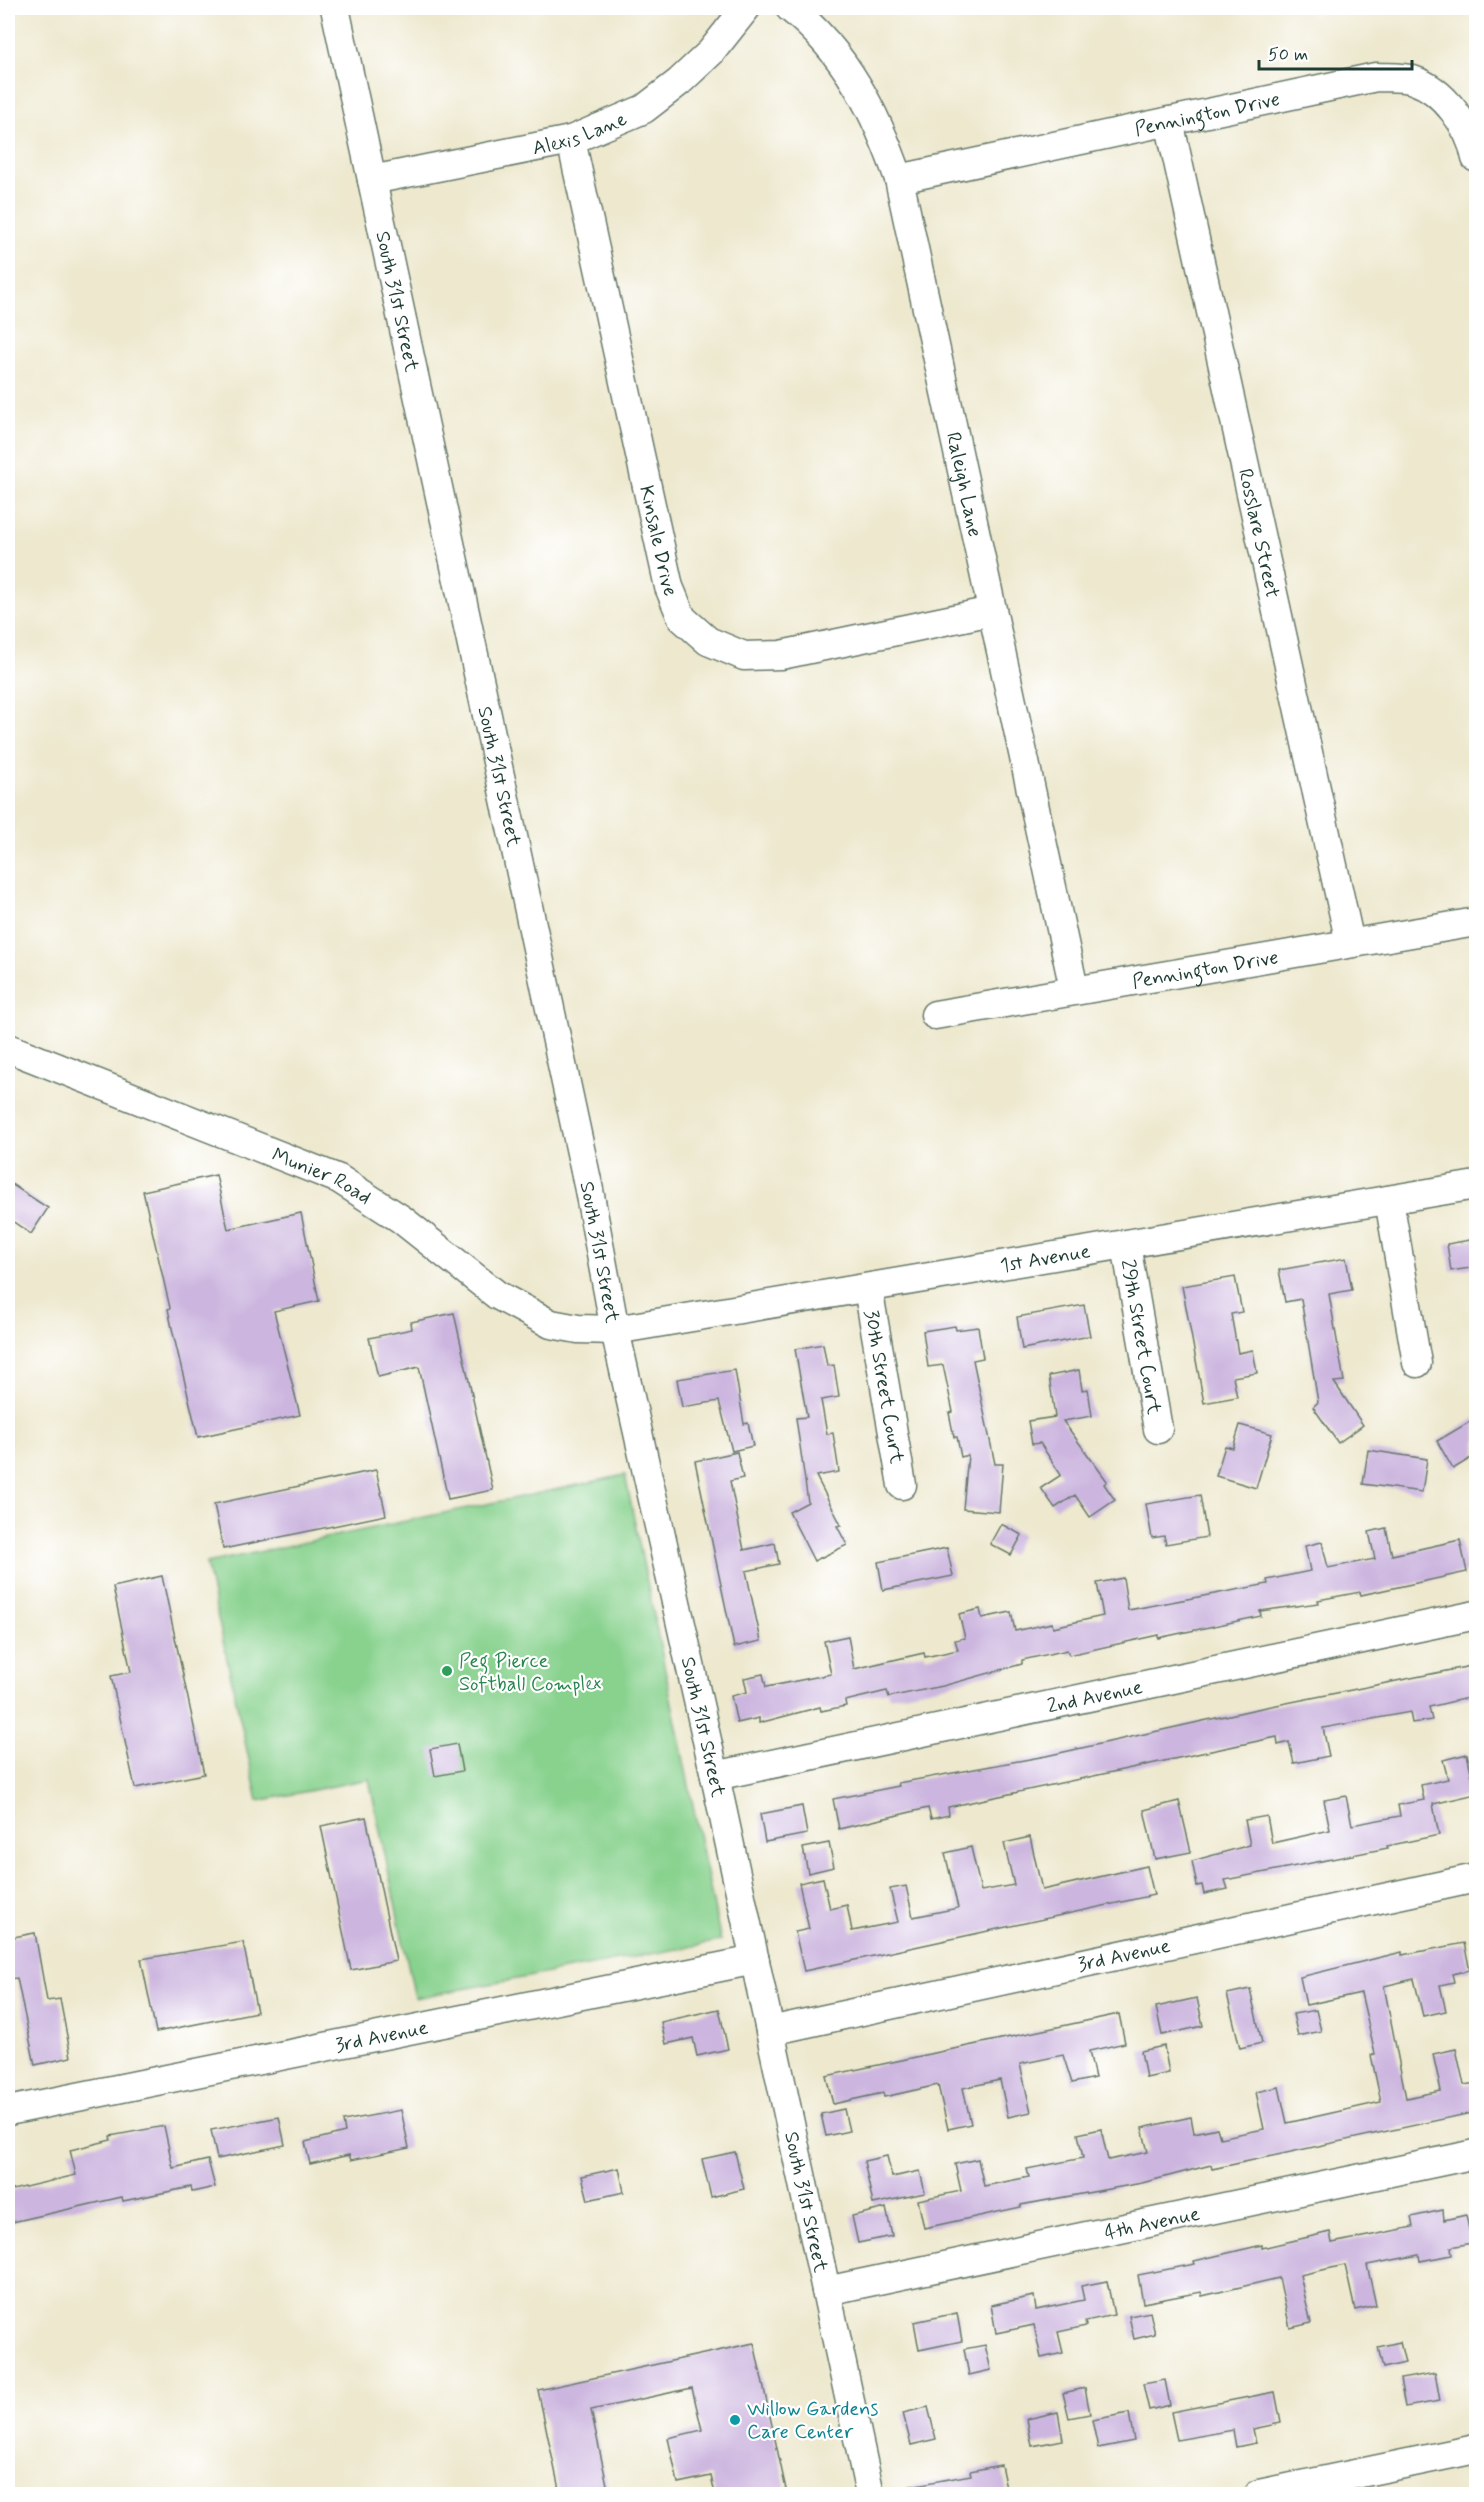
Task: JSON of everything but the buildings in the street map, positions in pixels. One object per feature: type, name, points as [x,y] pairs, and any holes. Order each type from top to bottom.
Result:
[{"type":"street","name":"South 31st Street","points":[[335,8],[589,1190],[615,1330],[715,1776],[870,2494]]},
{"type":"street","name":"Alexis Lane","points":[[372,180],[571,140],[644,109],[711,52],[746,8]]},
{"type":"street","name":"Raleigh Lane","points":[[790,8],[828,44],[858,85],[883,133],[899,179],[1074,989]]},
{"type":"street","name":"Pennington Drive","points":[[899,179],[1376,77],[1414,80],[1442,98],[1461,120],[1476,158]]},
{"type":"street","name":"Rosslare Street","points":[[1169,121],[1350,943]]},
{"type":"street","name":"Kinsale Drive","points":[[571,140],[669,587],[682,618],[708,641],[744,656],[781,655],[992,611]]},
{"type":"street","name":"Pennington Drive","points":[[935,1015],[1074,989],[1476,922]]},
{"type":"street","name":"Munier Road","points":[[8,1048],[339,1179],[409,1225],[497,1294],[551,1324],[578,1329],[615,1330]]},
{"type":"street","name":"1st Avenue","points":[[615,1330],[1476,1185]]},
{"type":"street","points":[[1389,1200],[1417,1363]]},
{"type":"street","name":"29th Street Court","points":[[1126,1245],[1158,1429]]},
{"type":"street","name":"30th Street Court","points":[[868,1288],[902,1485]]},
{"type":"street","name":"2nd Avenue","points":[[715,1776],[1476,1615]]},
{"type":"street","name":"3rd Avenue","points":[[770,2031],[1476,1878]]},
{"type":"street","name":"3rd Avenue","points":[[8,2111],[754,1960]]},
{"type":"street","name":"4th Avenue","points":[[826,2291],[1476,2154]]},
{"type":"street","points":[[1259,2494],[1476,2449]]},
{"type":"green space","name":"Peg Pierce Softball Complex","points":[[625,1475],[721,1941],[415,1998],[369,1779],[258,1801],[206,1563]]},
{"type":"place","name":"Peg Pierce Softball Complex","points":[[447,1671]]},
{"type":"place","name":"Willow Gardens Care Center","points":[[735,2420]]}]
